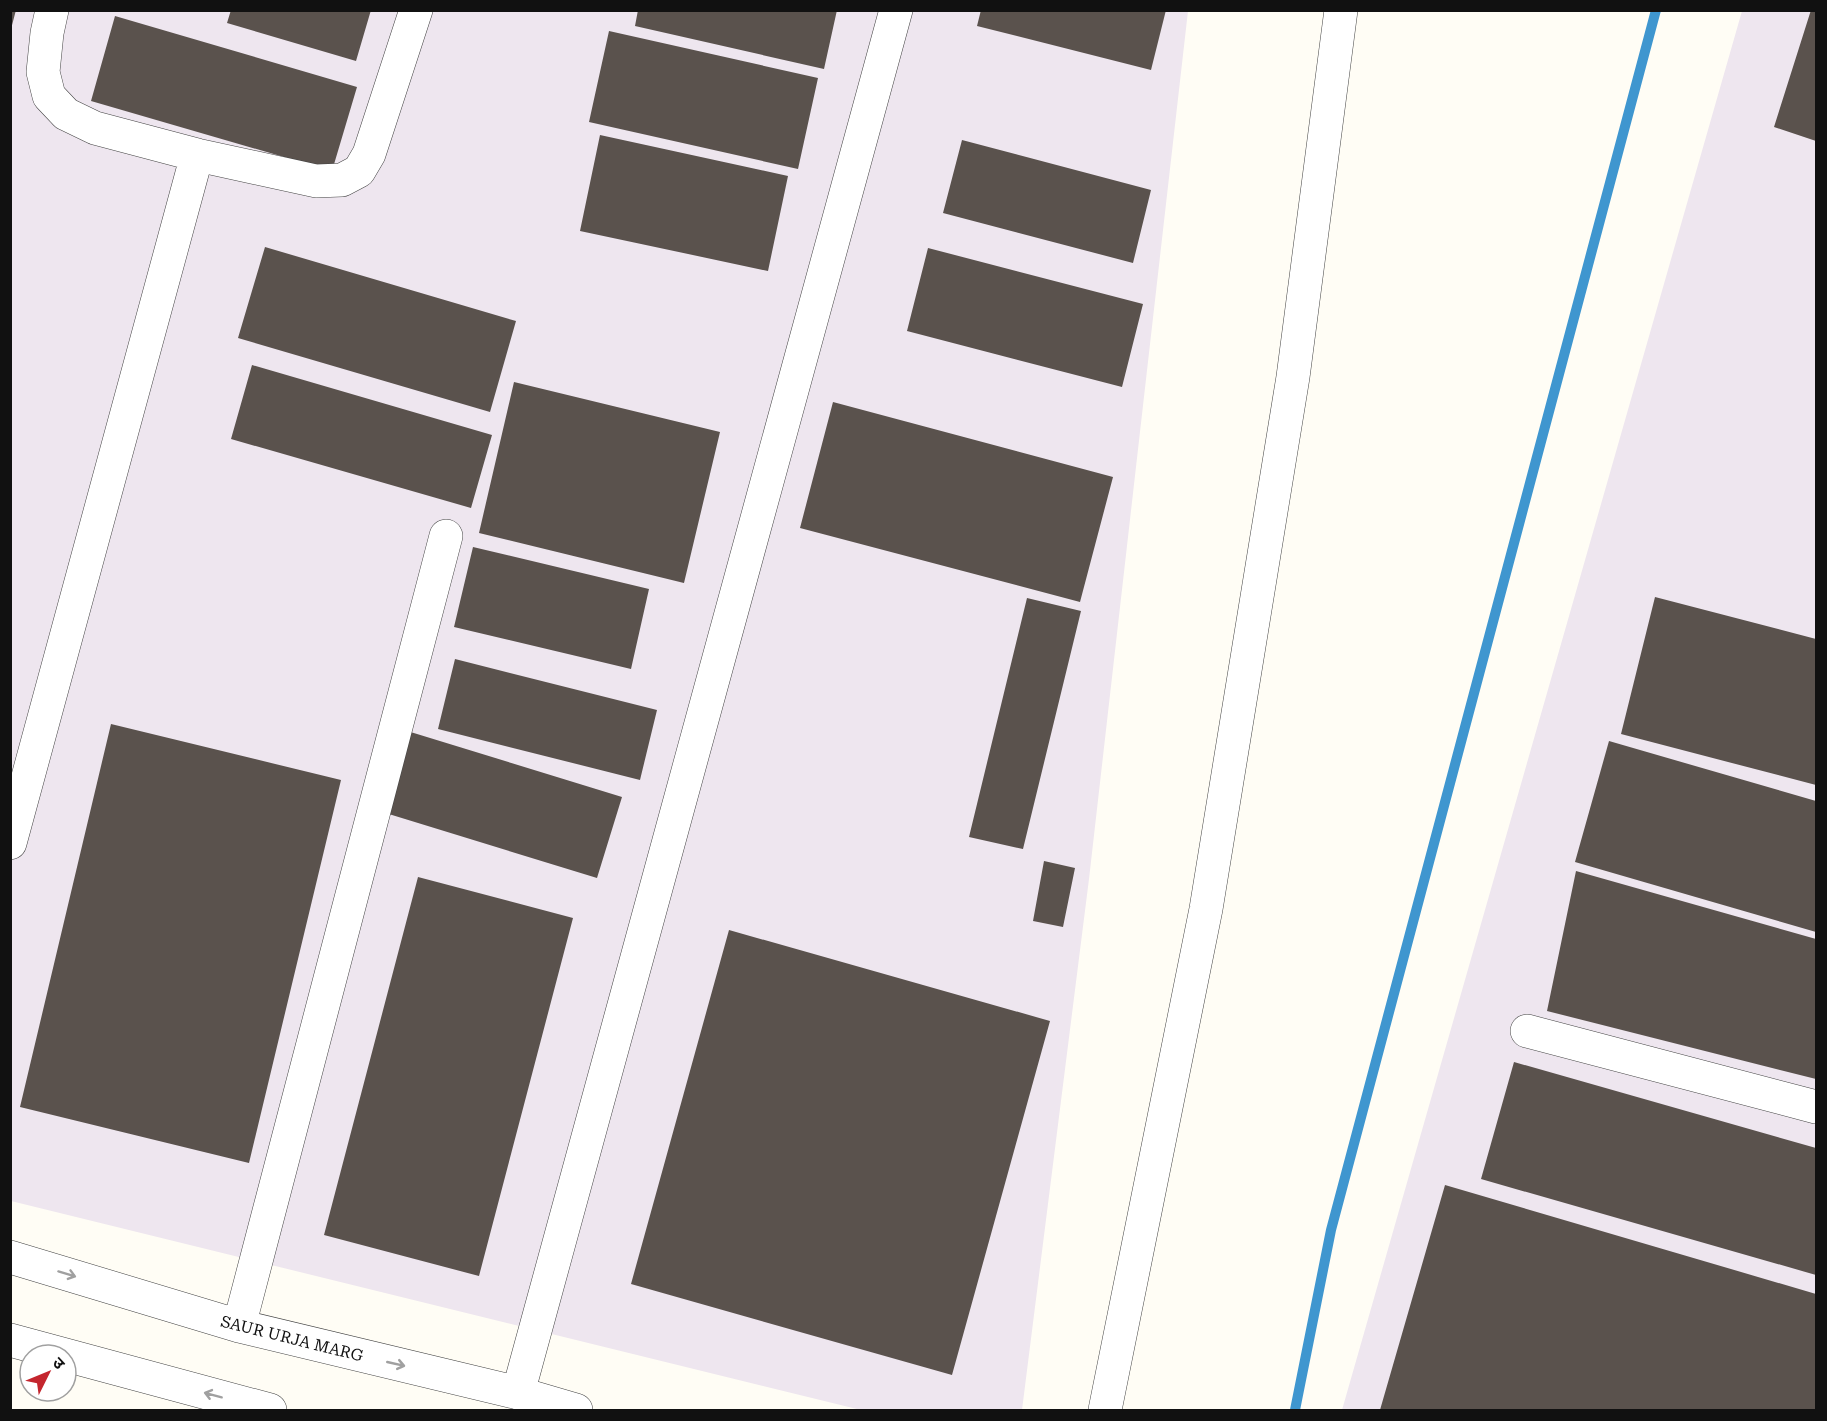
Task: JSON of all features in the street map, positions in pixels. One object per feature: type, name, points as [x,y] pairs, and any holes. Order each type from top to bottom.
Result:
[{"type":"street","points":[[52,10],[43,72],[49,96],[66,114],[95,128],[197,155],[316,182],[342,180],[359,171],[369,154],[416,10]]},
{"type":"street","points":[[518,1393],[896,10]]},
{"type":"street","points":[[1105,1410],[1206,909],[1293,377],[1341,10]]},
{"type":"street","points":[[10,843],[197,155]]},
{"type":"street","points":[[238,1326],[446,536]]},
{"type":"street","points":[[1527,1031],[1816,1107]]},
{"type":"street","name":"SAUR URJA MARG","points":[[10,1257],[238,1326],[518,1393],[576,1410]]},
{"type":"street","points":[[10,1340],[270,1410]]},
{"type":"shaded area","points":[[11,11],[1188,11],[1089,879],[1022,1410],[861,1410],[11,1201]]},
{"type":"shaded area","points":[[1742,11],[1816,11],[1816,1410],[1342,1410]]},
{"type":"building","points":[[10,10],[16,10],[11,29],[10,29]]},
{"type":"building","points":[[231,10],[371,10],[356,61],[227,23]]},
{"type":"building","points":[[638,10],[837,10],[824,69],[635,26]]},
{"type":"building","points":[[981,10],[1166,10],[1151,70],[977,26]]},
{"type":"building","points":[[1811,10],[1816,10],[1816,141],[1774,127]]},
{"type":"building","points":[[115,16],[357,87],[332,171],[91,101]]},
{"type":"building","points":[[609,31],[818,78],[798,169],[589,122]]},
{"type":"building","points":[[600,135],[788,176],[768,271],[580,231]]},
{"type":"building","points":[[962,140],[1151,190],[1133,263],[943,213]]},
{"type":"building","points":[[265,247],[516,321],[490,412],[238,338]]},
{"type":"building","points":[[928,248],[1143,304],[1122,387],[907,331]]},
{"type":"building","points":[[252,365],[492,435],[471,508],[231,439]]},
{"type":"building","points":[[514,382],[720,432],[684,583],[479,533]]},
{"type":"building","points":[[833,402],[1113,477],[1080,602],[800,528]]},
{"type":"building","points":[[473,547],[649,589],[631,669],[454,627]]},
{"type":"building","points":[[1655,597],[1816,639],[1816,785],[1621,734]]},
{"type":"building","points":[[1027,598],[1081,611],[1023,849],[969,837]]},
{"type":"building","points":[[455,659],[657,710],[640,780],[438,729]]},
{"type":"building","points":[[111,724],[341,780],[249,1163],[20,1107]]},
{"type":"building","points":[[404,730],[622,797],[597,878],[379,811]]},
{"type":"building","points":[[1609,741],[1816,801],[1816,932],[1575,862]]},
{"type":"building","points":[[1044,861],[1075,868],[1063,927],[1033,921]]},
{"type":"building","points":[[1576,871],[1816,939],[1816,1079],[1547,1011]]},
{"type":"building","points":[[418,877],[573,918],[479,1276],[324,1235]]},
{"type":"building","points":[[729,930],[1050,1021],[952,1375],[631,1284]]},
{"type":"building","points":[[1514,1062],[1816,1148],[1816,1275],[1481,1179]]},
{"type":"building","points":[[1445,1185],[1816,1294],[1816,1410],[1380,1410]]},
{"type":"waterway","points":[[1295,1410],[1331,1230],[1656,10]]}]
